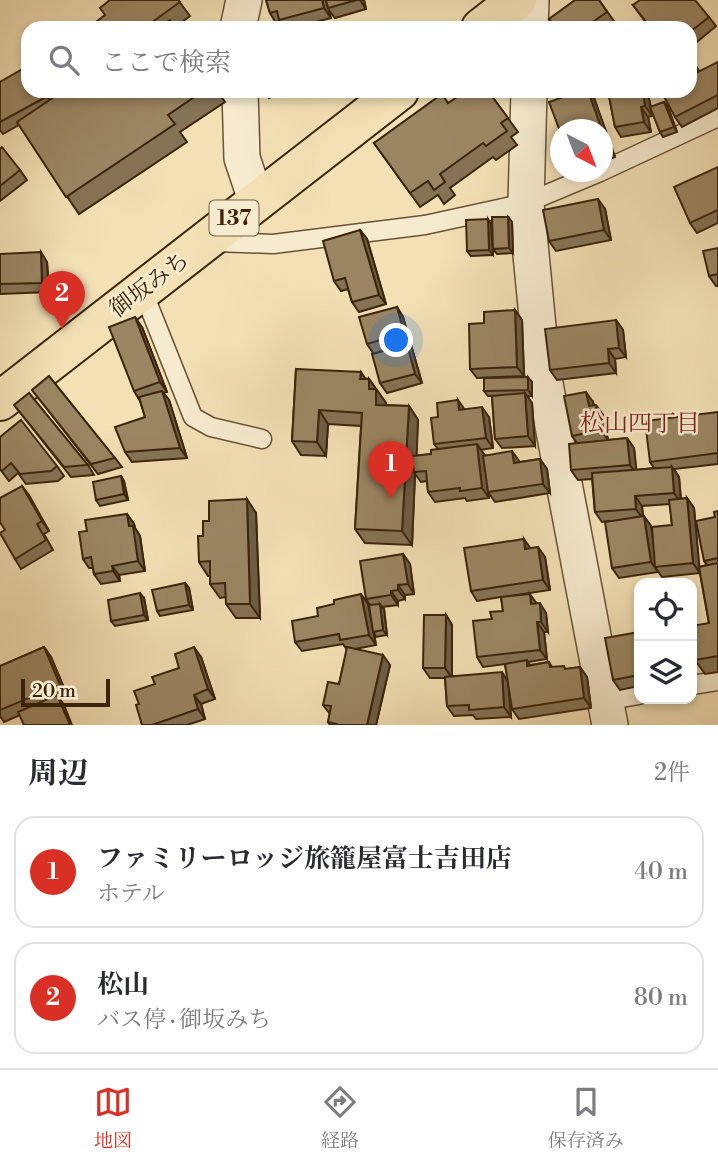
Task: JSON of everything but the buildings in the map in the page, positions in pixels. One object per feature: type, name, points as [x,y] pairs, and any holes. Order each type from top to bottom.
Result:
[{"type":"highway","points":[[490,21],[517,0]]},
{"type":"highway","name":"御坂みち","points":[[0,401],[389,98]]},
{"type":"street","points":[[240,21],[244,0]]},
{"type":"street","points":[[530,21],[531,0]]},
{"type":"street","points":[[240,98],[242,158],[257,200]]},
{"type":"street","points":[[529,98],[526,203],[542,368],[607,713]]},
{"type":"lane","points":[[613,165],[718,117]]},
{"type":"lane","points":[[205,242],[273,244],[425,225],[526,203],[575,182]]},
{"type":"lane","points":[[142,289],[193,416],[211,427],[262,439]]},
{"type":"lane","points":[[697,684],[718,681]]},
{"type":"lane","points":[[607,713],[634,698]]},
{"type":"place","name":"松山","points":[[62,329]]},
{"type":"place","name":"ファミリーロッジ旅籠屋富士吉田店","points":[[391,499]]},
{"type":"district","name":"松山四丁目","points":[[640,423]]}]
